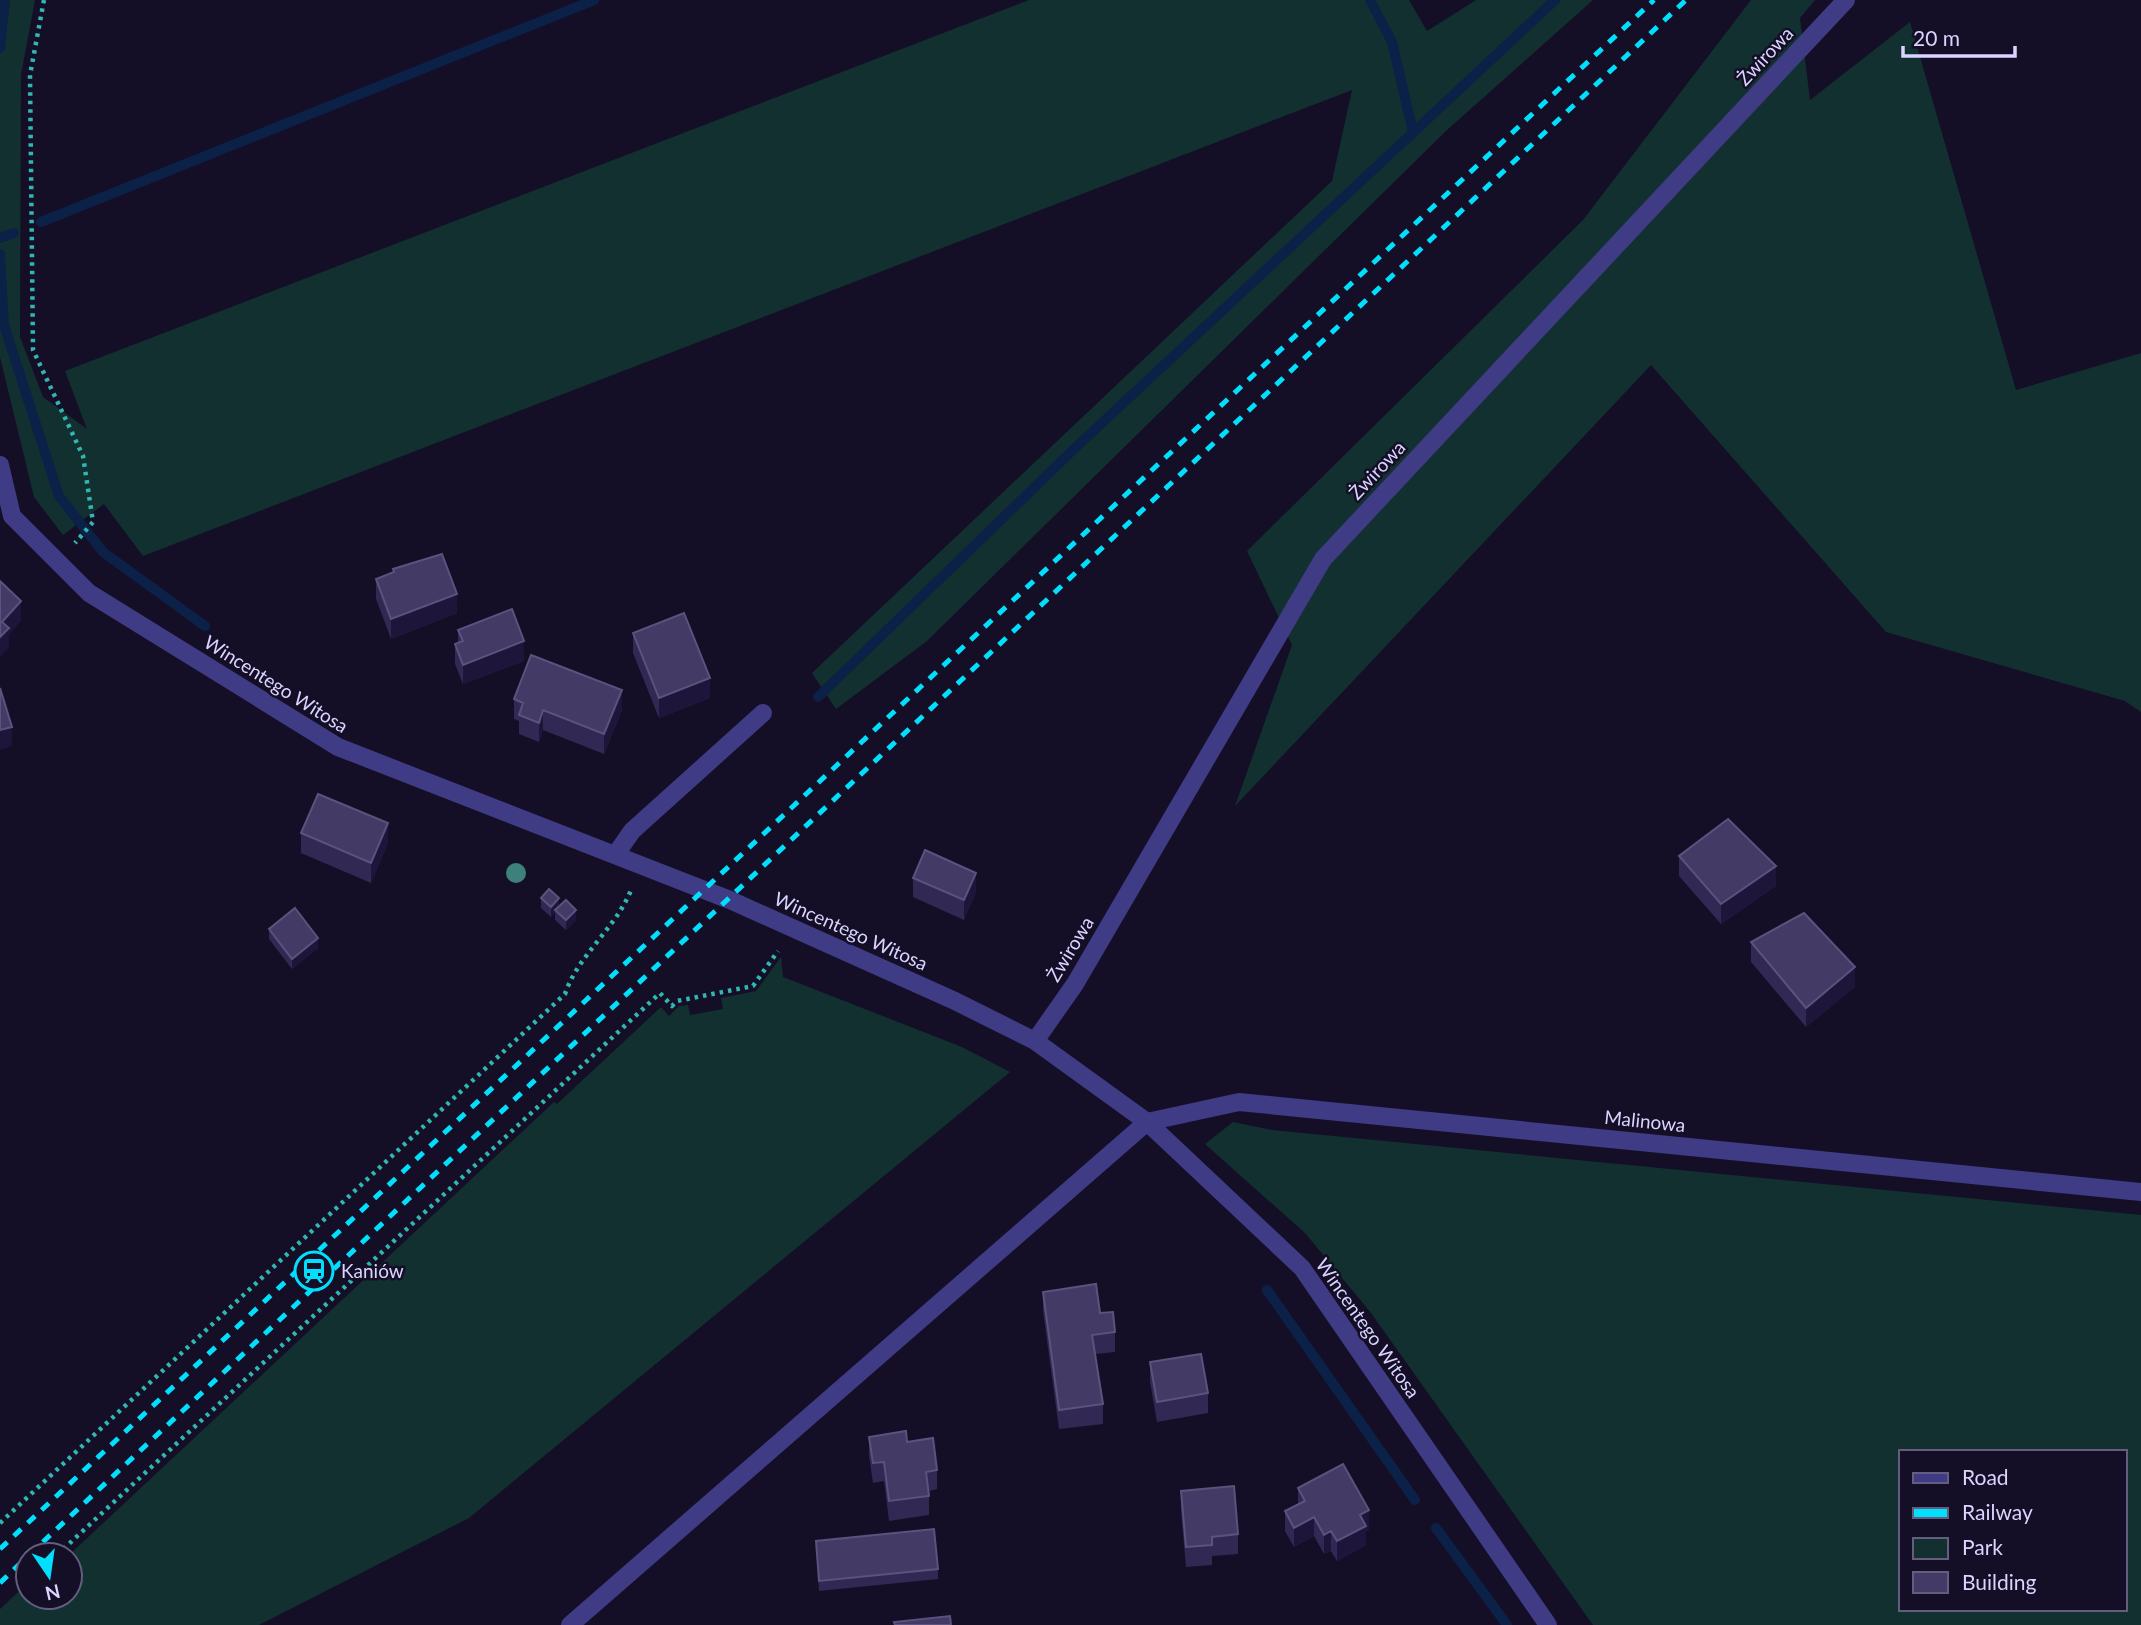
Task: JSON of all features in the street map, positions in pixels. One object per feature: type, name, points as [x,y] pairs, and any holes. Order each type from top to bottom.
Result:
[{"type":"street","name":"Żwirowa","points":[[1035,1041],[1074,984],[1323,559],[1846,0]]},
{"type":"street","name":"Wincentego Witosa","points":[[0,465],[6,522],[58,561],[89,593],[338,747],[730,900],[1035,1041],[1147,1122],[1302,1268],[1548,1625]]},
{"type":"street","points":[[615,853],[632,831],[763,713]]},
{"type":"street","name":"Malinowa","points":[[1147,1122],[1239,1101],[2141,1192]]},
{"type":"street","points":[[570,1625],[1147,1122]]},
{"type":"path","points":[[44,0],[30,75],[33,350],[83,456],[93,523],[58,561]]},
{"type":"path","points":[[0,1523],[565,994],[570,980],[624,908],[633,885]]},
{"type":"path","points":[[72,1541],[660,993],[672,1006],[677,1001],[753,986],[779,949]]},
{"type":"green space","points":[[0,0],[35,0],[21,75],[20,337],[43,397],[87,429],[65,371],[1029,0],[1409,0],[1427,31],[1476,0],[1593,0],[1447,130],[927,641],[836,709],[812,673],[1332,181],[1352,90],[143,556],[104,504],[63,535],[34,497],[0,357]]},
{"type":"green space","points":[[1751,0],[1815,0],[1800,18],[1810,100],[1910,22],[2016,390],[2141,353],[2141,712],[2125,701],[1886,632],[1651,365],[1235,806],[1292,645],[1247,551],[1583,220]]},
{"type":"green space","points":[[781,957],[783,977],[962,1047],[1010,1072],[469,1518],[259,1625],[0,1625],[0,1609],[14,1596],[14,1611],[84,1611],[84,1541],[554,1102],[557,1104],[661,1007],[669,1016],[679,1006],[688,1005],[690,1015],[723,1009],[721,998],[756,991]]},
{"type":"green space","points":[[1233,1122],[1272,1130],[2141,1215],[2141,1625],[1593,1625],[1371,1313],[1305,1233],[1205,1144]]},
{"type":"building","points":[[442,554],[457,594],[391,619],[376,579],[394,572],[393,569]]},
{"type":"building","points":[[0,581],[21,601],[2,622],[9,628],[0,637]]},
{"type":"building","points":[[512,609],[524,641],[463,665],[455,644],[463,641],[458,630]]},
{"type":"building","points":[[684,613],[710,678],[659,698],[633,633]]},
{"type":"building","points":[[531,655],[622,690],[604,734],[543,710],[539,723],[519,715],[523,703],[514,699]]},
{"type":"building","points":[[0,688],[12,727],[0,730]]},
{"type":"building","points":[[318,794],[388,823],[371,863],[301,833]]},
{"type":"building","points":[[1728,819],[1776,866],[1721,904],[1679,856]]},
{"type":"building","points":[[925,850],[976,873],[964,900],[913,878]]},
{"type":"building","points":[[549,889],[559,898],[551,907],[541,898]]},
{"type":"building","points":[[566,900],[576,910],[566,920],[555,910]]},
{"type":"building","points":[[295,908],[318,938],[292,959],[269,929]]},
{"type":"building","points":[[1804,913],[1855,967],[1806,1008],[1751,942]]},
{"type":"building","points":[[1096,1284],[1100,1313],[1113,1312],[1115,1332],[1092,1335],[1103,1404],[1059,1410],[1043,1292]]},
{"type":"building","points":[[1201,1354],[1208,1393],[1157,1402],[1150,1362]]},
{"type":"building","points":[[906,1431],[907,1442],[933,1438],[937,1470],[926,1472],[929,1496],[889,1501],[884,1462],[873,1463],[869,1437]]},
{"type":"building","points":[[1343,1464],[1369,1510],[1360,1515],[1366,1526],[1337,1541],[1331,1531],[1324,1535],[1314,1517],[1294,1528],[1285,1511],[1305,1501],[1298,1488]]},
{"type":"building","points":[[1234,1486],[1238,1534],[1212,1537],[1212,1545],[1186,1547],[1181,1491]]},
{"type":"building","points":[[934,1529],[938,1569],[819,1581],[816,1541]]},
{"type":"building","points":[[950,1616],[951,1625],[895,1625],[894,1622]]},
{"type":"waterway","points":[[0,48],[5,0]]},
{"type":"waterway","points":[[41,222],[594,0]]},
{"type":"waterway","points":[[1370,0],[1392,42],[1413,132]]},
{"type":"waterway","points":[[818,697],[1073,450],[1555,0]]},
{"type":"waterway","points":[[0,238],[14,233]]},
{"type":"waterway","points":[[0,254],[4,325],[59,496],[103,552],[205,626]]},
{"type":"waterway","points":[[1267,1290],[1415,1500]]},
{"type":"waterway","points":[[1436,1528],[1507,1625]]},
{"type":"railway","points":[[0,1549],[1654,0]]},
{"type":"railway","points":[[44,1541],[1686,0]]},
{"type":"railway","points":[[0,1583],[14,1570]]},
{"type":"place","name":"Kaniów","points":[[314,1271]]}]
